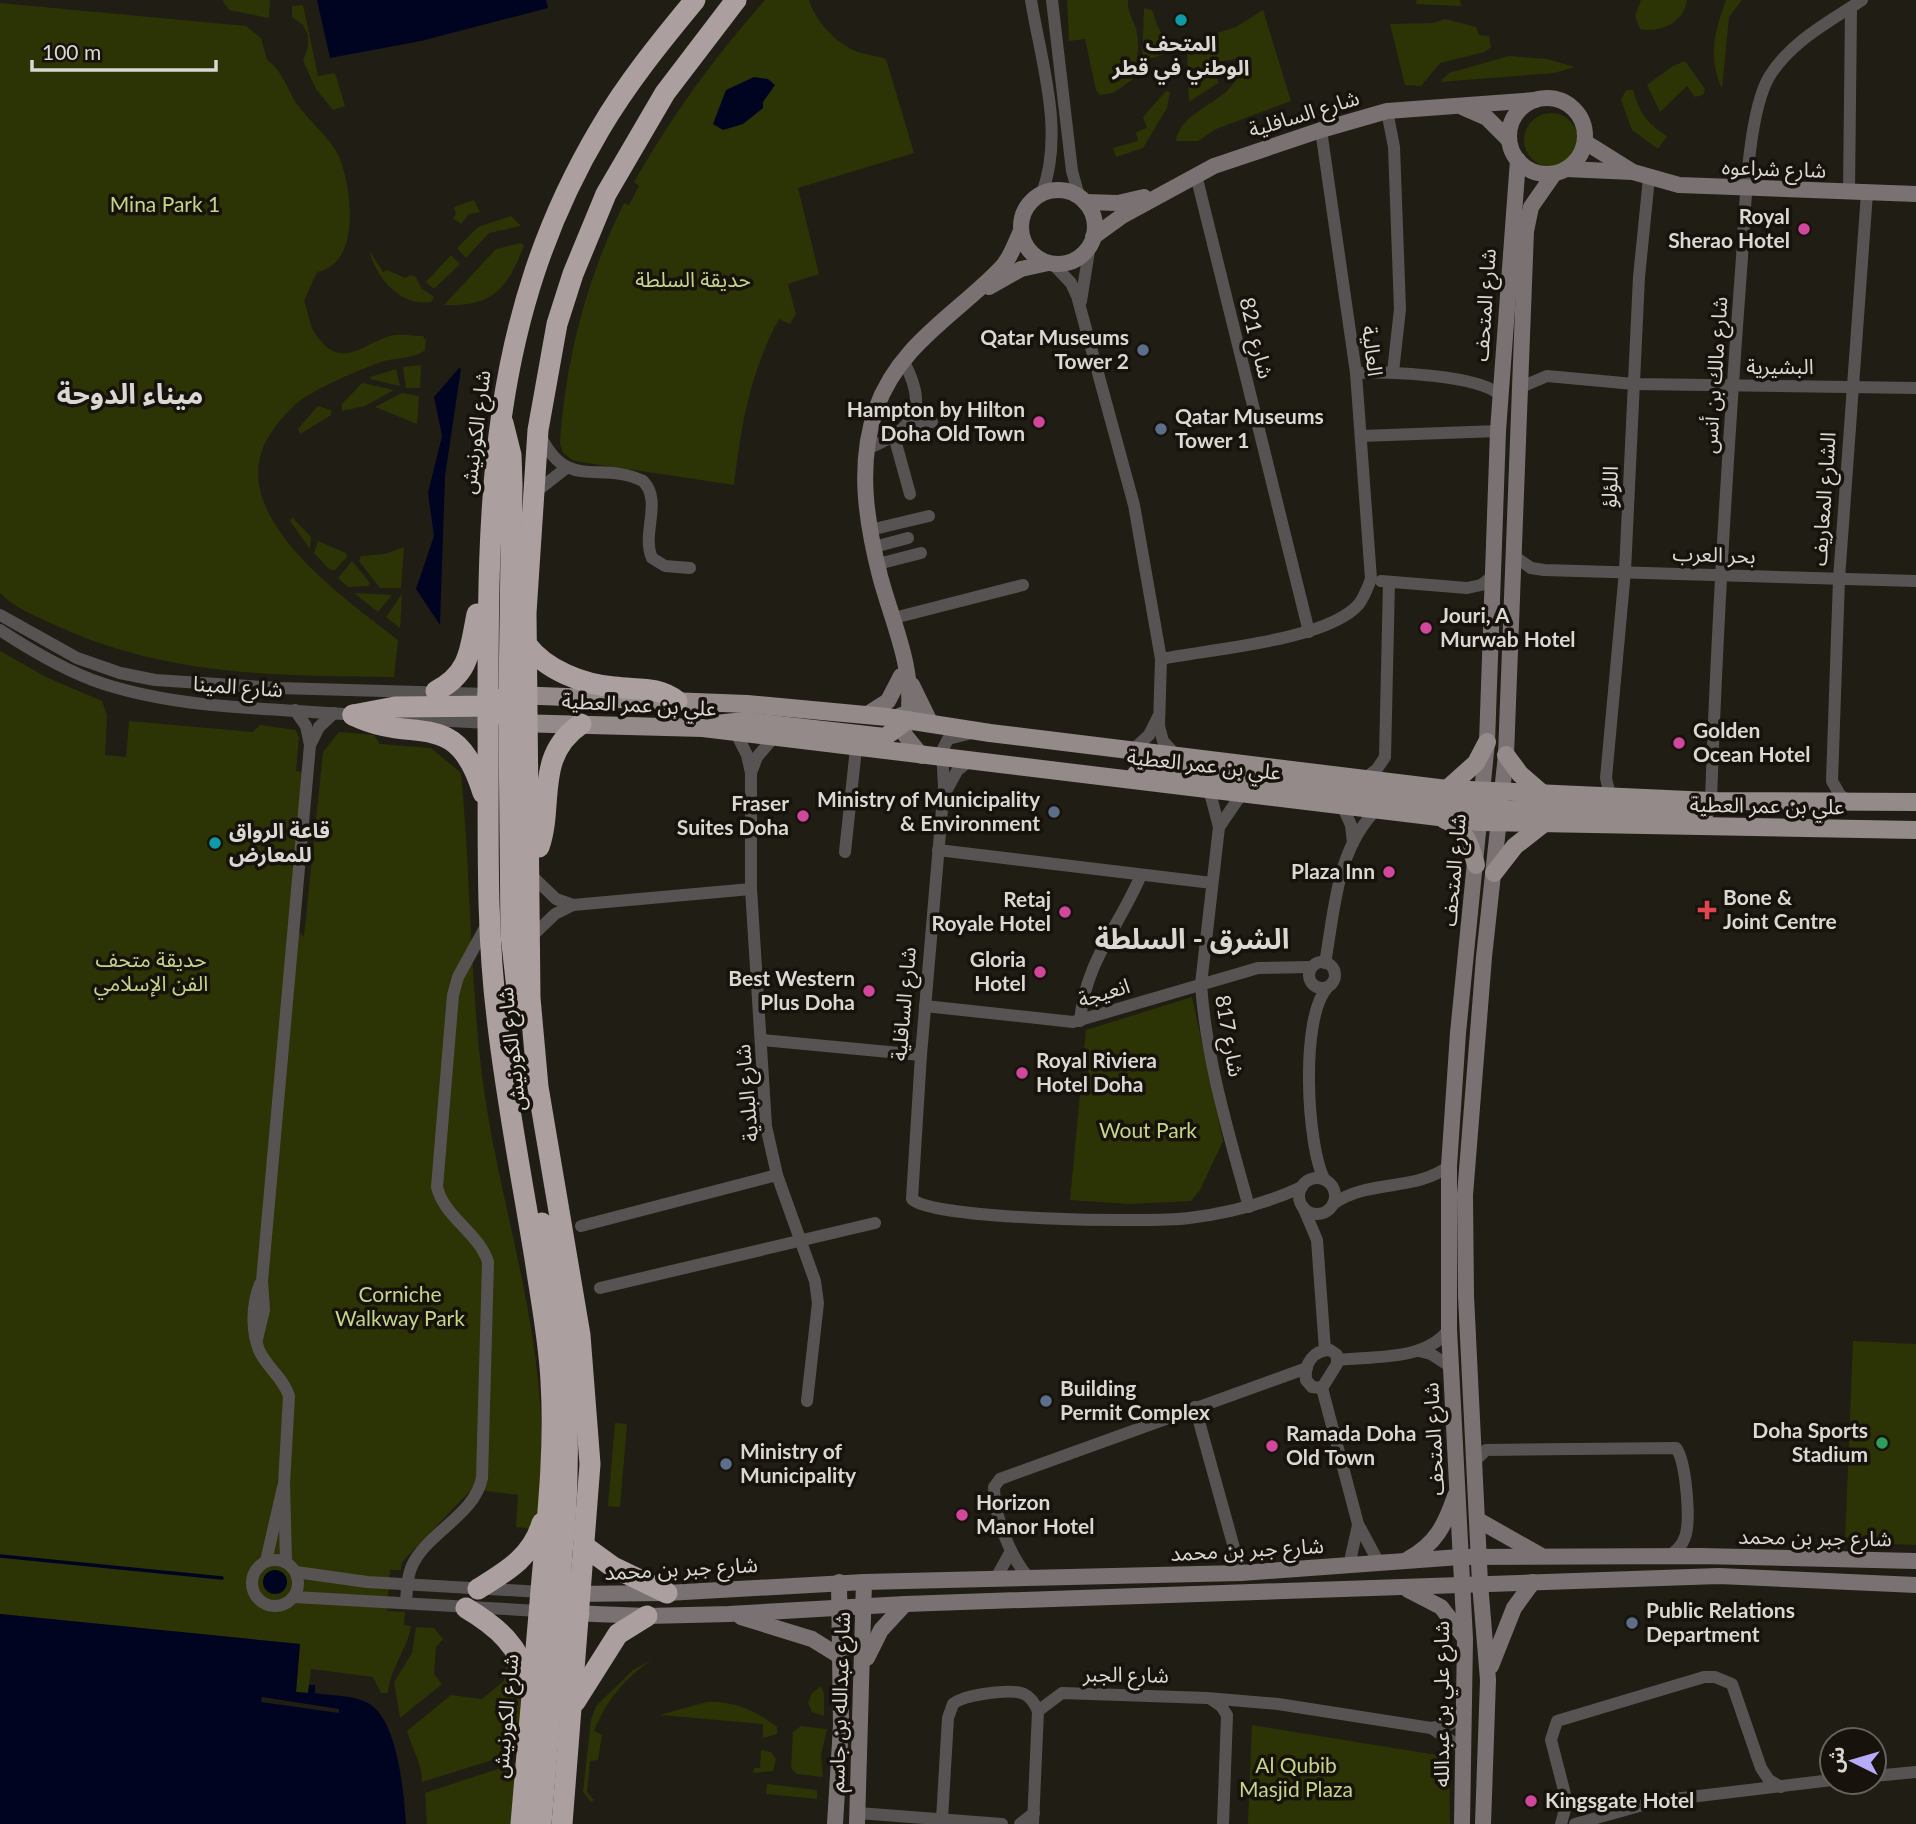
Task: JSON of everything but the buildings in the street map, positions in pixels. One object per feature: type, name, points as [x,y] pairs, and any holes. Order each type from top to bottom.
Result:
[{"type":"highway","name":"شارع الكورنيش","points":[[521,1824],[532,1691],[560,1603],[584,1546],[590,1464],[585,1372],[538,1087],[530,998],[530,867],[488,583],[492,480],[500,415],[526,300],[571,183],[600,128],[634,76],[695,0]]},
{"type":"highway","name":"شارع الكورنيش","points":[[562,1824],[574,1703],[560,1603],[550,1490],[551,1377],[497,1017],[490,919],[489,815],[506,708],[527,645],[532,495],[538,430],[557,324],[573,274],[597,215],[646,121],[688,60],[736,0]]},
{"type":"highway","points":[[500,415],[512,470],[506,708],[512,948],[520,1012],[538,1087]]},
{"type":"highway","points":[[436,691],[455,677],[468,657],[474,639],[478,607],[488,583]]},
{"type":"highway","points":[[527,645],[547,664],[583,680],[606,686],[658,691],[677,701]]},
{"type":"highway","points":[[344,714],[395,707],[506,708]]},
{"type":"highway","points":[[344,714],[376,724],[434,732],[456,742],[472,762],[489,815]]},
{"type":"highway","points":[[530,867],[541,840],[545,787],[565,738],[581,724]]},
{"type":"highway","points":[[518,1159],[537,1201],[564,1350],[569,1441],[560,1603],[541,1824]]},
{"type":"highway","points":[[478,1589],[524,1557],[537,1538],[550,1490]]},
{"type":"highway","points":[[584,1546],[613,1567],[667,1593]]},
{"type":"highway","points":[[466,1608],[507,1637],[523,1661],[532,1691]]},
{"type":"highway","points":[[574,1703],[618,1634],[647,1616]]},
{"type":"main road","name":"علي بن عمر العطية","points":[[506,708],[677,701],[866,715],[990,733],[1134,748],[1447,789],[1481,807]]},
{"type":"main road","name":"علي بن عمر العطية","points":[[506,708],[581,724],[703,728],[1341,803],[1435,817],[1481,807],[1502,808],[1542,825],[1916,830]]},
{"type":"main road","points":[[703,728],[723,722],[744,721],[885,737],[904,722]]},
{"type":"main road","points":[[1447,789],[1476,763],[1487,741]]},
{"type":"main road","points":[[1506,755],[1520,774],[1543,794]]},
{"type":"main road","points":[[1119,779],[1148,771],[1217,774],[1502,808],[1684,812],[1724,808],[1749,801]]},
{"type":"main road","name":"علي بن عمر العطية","points":[[1502,808],[1543,794],[1711,801],[1916,802]]},
{"type":"main road","points":[[1435,817],[1461,829],[1476,864]]},
{"type":"main road","points":[[1494,873],[1515,846],[1542,825]]},
{"type":"street","points":[[922,755],[904,722],[905,677],[894,618],[870,530],[864,485],[867,449],[876,409],[903,360],[956,306],[1002,267],[1021,231],[1024,211],[1042,193],[1050,172],[1054,144],[1031,0]]},
{"type":"street","points":[[1052,0],[1072,171],[1082,199],[1094,219],[1081,309]]},
{"type":"street","name":"شارع مالك بن أنس","points":[[1711,801],[1733,386],[1747,190],[1759,101],[1768,79],[1799,42],[1862,0]]},
{"type":"street","points":[[1849,192],[1851,8]]},
{"type":"street","points":[[1554,98],[1572,106],[1584,124],[1585,142],[1582,153],[1560,172],[1534,172],[1518,160],[1509,141],[1515,116],[1535,100],[1554,98]]},
{"type":"street","name":"شارع السافلية","points":[[1091,241],[1109,224],[1196,175],[1226,161],[1321,130],[1387,111],[1535,100]]},
{"type":"street","name":"شارع السافلية","points":[[1458,106],[1487,118],[1509,141]]},
{"type":"street","points":[[1387,111],[1394,146],[1400,309],[1394,372]]},
{"type":"street","name":"العالية","points":[[1321,130],[1356,373],[1371,579]]},
{"type":"street","name":"شارع شراعوه","points":[[1585,142],[1633,172],[1649,178],[1704,188],[1916,194]]},
{"type":"street","name":"شارع المتحف","points":[[1461,1584],[1449,1329],[1448,1190],[1458,1033],[1487,741],[1498,431],[1518,160]]},
{"type":"street","name":"شارع شراعوه","points":[[1560,172],[1633,172]]},
{"type":"street","name":"شارع المتحف","points":[[1479,1557],[1466,1296],[1466,1171],[1506,755],[1527,219],[1531,206],[1560,172]]},
{"type":"street","name":"شارع 821","points":[[1196,175],[1309,632]]},
{"type":"street","name":"اللؤلؤ","points":[[1610,796],[1606,778],[1625,571],[1639,277],[1649,178]]},
{"type":"street","points":[[1042,193],[1057,190],[1082,199]]},
{"type":"street","name":"شارع السافلية","points":[[1082,199],[1118,203],[1170,190]]},
{"type":"street","name":"الشارع المعاريف","points":[[1849,801],[1840,795],[1832,781],[1839,579],[1867,193]]},
{"type":"street","points":[[1021,231],[1031,253],[1050,263],[1071,283],[1081,309],[1134,505],[1160,659],[1162,680],[1158,716],[1161,736],[1174,753]]},
{"type":"street","points":[[956,306],[1021,269],[1076,259],[1091,241]]},
{"type":"street","points":[[867,449],[894,436],[909,424],[914,415],[918,394],[903,360]]},
{"type":"street","points":[[1356,373],[1394,372],[1492,387],[1500,396]]},
{"type":"street","name":"البشيرية","points":[[1521,387],[1547,376],[1634,384],[1916,388]]},
{"type":"street","points":[[909,424],[932,422]]},
{"type":"street","points":[[538,430],[552,455],[565,469],[643,481],[651,493],[647,544],[652,558],[665,566],[690,568]]},
{"type":"street","points":[[1361,436],[1498,431]]},
{"type":"street","points":[[894,436],[909,494]]},
{"type":"street","points":[[532,495],[565,469]]},
{"type":"street","points":[[870,530],[929,516]]},
{"type":"street","points":[[876,555],[908,538]]},
{"type":"street","points":[[876,555],[921,553]]},
{"type":"street","name":"بحر العرب","points":[[1514,556],[1538,569],[1916,582]]},
{"type":"street","points":[[1160,659],[1309,632],[1338,619],[1359,603],[1371,579],[1467,588],[1481,584],[1493,576]]},
{"type":"street","points":[[1366,778],[1377,769],[1385,757],[1389,582]]},
{"type":"street","points":[[894,618],[1023,585]]},
{"type":"street","name":"شارع المينا","points":[[0,615],[77,658],[120,673],[188,683],[311,690],[436,691],[506,708]]},
{"type":"street","name":"شارع المينا","points":[[0,630],[58,664],[121,689],[185,702],[344,714]]},
{"type":"street","points":[[866,715],[888,701],[905,677]]},
{"type":"street","points":[[905,677],[932,724]]},
{"type":"street","points":[[309,711],[311,690]]},
{"type":"street","points":[[286,1562],[284,1483],[289,1396],[285,1383],[259,1350],[254,1306],[262,1281],[310,745],[306,726],[295,710]]},
{"type":"street","points":[[310,745],[319,727],[344,714]]},
{"type":"street","points":[[1134,748],[1149,735],[1158,716]]},
{"type":"street","name":"شارع البلدية","points":[[736,733],[747,755],[751,773],[751,889],[766,1126],[777,1175],[815,1281],[818,1303],[807,1401]]},
{"type":"street","points":[[941,758],[943,744],[954,735],[990,733]]},
{"type":"street","points":[[751,773],[757,757],[774,737]]},
{"type":"street","points":[[845,852],[856,748]]},
{"type":"street","name":"شارع السافلية","points":[[941,758],[945,769],[910,1190],[912,1199],[924,1206],[976,1213],[1136,1221],[1189,1218],[1249,1207]]},
{"type":"street","name":"شارع السافلية","points":[[943,798],[957,771],[970,760]]},
{"type":"street","name":"شارع 817","points":[[1209,789],[1219,827],[1201,984],[1202,1009],[1249,1207]]},
{"type":"street","name":"شارع 817","points":[[1219,827],[1243,792]]},
{"type":"street","points":[[1341,803],[1351,825],[1353,843]]},
{"type":"street","points":[[1311,977],[1325,962],[1339,877],[1365,820],[1378,808]]},
{"type":"street","points":[[937,850],[1212,883]]},
{"type":"street","points":[[530,867],[556,899],[573,905]]},
{"type":"street","points":[[1080,1021],[1086,980],[1141,875]]},
{"type":"street","points":[[530,938],[555,914],[573,905],[751,889]]},
{"type":"street","name":"شارع الكورنيش","points":[[406,1603],[407,1585],[415,1559],[472,1500],[482,1478],[488,1262],[482,1248],[442,1201],[437,1187],[453,995],[458,977],[490,919]]},
{"type":"street","points":[[1317,1005],[1335,977],[1333,968],[1325,962]]},
{"type":"street","name":"انعيجة","points":[[925,1006],[1080,1021],[1258,968],[1291,967],[1311,977]]},
{"type":"street","points":[[1311,977],[1327,988]]},
{"type":"street","points":[[1311,977],[1317,1005],[1310,1078],[1314,1152],[1326,1180],[1335,1192],[1317,1240]]},
{"type":"street","points":[[761,1040],[921,1055]]},
{"type":"street","points":[[1314,1152],[1304,1184],[1303,1206],[1317,1240],[1325,1350]]},
{"type":"street","points":[[1274,1201],[1303,1206],[1315,1213],[1331,1207],[1357,1191],[1424,1179],[1449,1166]]},
{"type":"street","points":[[581,1226],[777,1175]]},
{"type":"street","points":[[1424,1179],[1448,1190]]},
{"type":"street","points":[[1249,1207],[1274,1201],[1304,1184],[1326,1180],[1357,1191]]},
{"type":"street","points":[[600,1288],[875,1223]]},
{"type":"street","points":[[1338,1360],[1415,1351],[1435,1344],[1449,1329]]},
{"type":"street","points":[[1322,1388],[1308,1384],[1307,1368],[1313,1357],[1325,1350],[1334,1352],[1338,1360]]},
{"type":"street","points":[[1415,1351],[1431,1354],[1451,1367]]},
{"type":"street","points":[[1338,1360],[1322,1388],[1358,1524],[1379,1563]]},
{"type":"street","points":[[1028,1577],[1012,1551],[994,1487],[1005,1476],[1307,1368]]},
{"type":"street","points":[[1195,1407],[1241,1573]]},
{"type":"street","points":[[1475,1461],[1486,1450],[1676,1448],[1682,1460],[1687,1529],[1681,1546],[1667,1557]]},
{"type":"street","points":[[266,1561],[284,1483]]},
{"type":"street","points":[[1402,1562],[1427,1548],[1440,1533],[1458,1487]]},
{"type":"street","points":[[1478,1520],[1511,1541],[1548,1558]]},
{"type":"street","points":[[1349,1566],[1358,1524]]},
{"type":"street","points":[[996,1578],[1012,1551]]},
{"type":"street","name":"شارع جبر بن محمد","points":[[560,1603],[839,1582],[1241,1573],[1460,1557],[1916,1561]]},
{"type":"street","name":"شارع علي بن عبدالله","points":[[1479,1557],[1488,1680],[1483,1824]]},
{"type":"street","points":[[266,1561],[286,1562],[296,1572],[318,1578],[478,1589],[560,1603],[466,1608],[293,1597],[274,1606],[256,1596],[251,1578],[256,1568],[266,1561]]},
{"type":"street","points":[[293,1597],[298,1585],[296,1572]]},
{"type":"street","name":"شارع جبر بن محمد","points":[[560,1603],[647,1616],[905,1604],[1158,1598],[1480,1583],[1738,1576],[1916,1585]]},
{"type":"street","name":"شارع عبدالله بن جاسم","points":[[858,1819],[864,1581]]},
{"type":"street","name":"شارع عبدالله بن جاسم","points":[[835,1824],[841,1657],[839,1582]]},
{"type":"street","points":[[1488,1680],[1502,1631],[1514,1608],[1533,1582]]},
{"type":"street","name":"شارع علي بن عبدالله","points":[[1461,1584],[1465,1639],[1462,1824]]},
{"type":"street","points":[[1400,1587],[1422,1594],[1441,1607],[1465,1639]]},
{"type":"street","points":[[863,1670],[881,1630],[905,1604]]},
{"type":"street","points":[[729,1614],[812,1639],[833,1649],[841,1657]]},
{"type":"street","points":[[1782,1787],[1769,1780],[1761,1768],[1734,1687],[1715,1677],[1694,1680],[1557,1721],[1551,1740],[1567,1802],[1580,1822],[1657,1801],[1782,1787],[1818,1782]]},
{"type":"street","points":[[942,1819],[948,1718],[953,1704],[967,1696],[1016,1692],[1031,1699],[1038,1711],[1034,1818],[1020,1824]]},
{"type":"street","name":"شارع الجبر","points":[[1038,1711],[1062,1693],[1248,1701],[1431,1728],[1449,1725],[1465,1715]]},
{"type":"street","points":[[1207,1698],[1217,1702],[1227,1716],[1223,1824]]},
{"type":"street","points":[[1227,1716],[1248,1701]]},
{"type":"street","name":"شارع الجبر","points":[[1431,1728],[1463,1748]]},
{"type":"street","points":[[1752,1790],[1759,1779],[1761,1768]]},
{"type":"street","points":[[1888,1775],[1916,1772]]},
{"type":"street","points":[[1561,1824],[1567,1802]]},
{"type":"street","points":[[858,1819],[942,1819],[1002,1824]]},
{"type":"green space","points":[[222,0],[270,0],[269,18],[229,10]]},
{"type":"green space","name":"حديقة السلطة","points":[[765,0],[809,0],[826,29],[839,41],[857,52],[886,59],[914,153],[798,188],[819,274],[788,284],[796,314],[790,324],[779,319],[761,359],[748,400],[734,485],[574,461],[563,453],[560,443],[567,380],[580,320],[611,232],[624,203],[629,205],[639,186],[634,182],[679,110]]},
{"type":"green space","points":[[1067,0],[1128,0],[1137,33],[1137,57],[1132,80],[1113,93],[1100,95],[1096,90],[1085,39],[1069,41]]},
{"type":"green space","points":[[1417,0],[1460,0],[1461,6],[1415,4]]},
{"type":"green space","points":[[1641,0],[1687,0],[1681,15],[1670,25],[1648,30],[1640,29],[1635,16]]},
{"type":"green space","points":[[1726,0],[1742,0],[1729,17],[1722,89],[1715,66],[1714,44]]},
{"type":"green space","name":"Mina Park 1","points":[[0,3],[246,26],[261,38],[267,60],[280,74],[302,111],[336,151],[348,189],[350,224],[341,255],[331,266],[317,272],[304,301],[312,328],[324,345],[334,352],[354,351],[398,335],[423,336],[426,341],[425,350],[416,355],[384,361],[342,378],[298,402],[273,430],[259,460],[260,491],[273,521],[294,550],[320,577],[398,640],[394,677],[264,674],[179,664],[96,642],[33,615],[0,593]]},
{"type":"green space","points":[[303,5],[318,76],[335,73],[345,106],[333,110],[316,89],[303,61],[308,47],[308,35],[303,25],[292,17],[292,6]]},
{"type":"green space","points":[[1144,8],[1152,10],[1172,51],[1142,62]]},
{"type":"green space","points":[[1263,10],[1291,101],[1216,129],[1198,141],[1176,141],[1189,118],[1232,86],[1241,58],[1219,62],[1218,83],[1189,102],[1187,50],[1217,33],[1236,27]]},
{"type":"green space","points":[[1445,19],[1476,27],[1479,35],[1489,36],[1491,47],[1485,52],[1440,63],[1421,86],[1405,85],[1390,24],[1433,23]]},
{"type":"green space","points":[[1509,56],[1547,59],[1575,67],[1554,73],[1440,82],[1449,73]]},
{"type":"green space","points":[[1685,61],[1705,89],[1703,95],[1695,97],[1687,86],[1660,112],[1647,85],[1673,66]]},
{"type":"green space","points":[[1626,90],[1633,90],[1645,117],[1667,136],[1658,149],[1632,130],[1621,100]]},
{"type":"green space","points":[[1166,91],[1170,92],[1167,108],[1143,148],[1116,157],[1113,148],[1138,141],[1136,132],[1147,128],[1143,117]]},
{"type":"green space","points":[[1551,113],[1570,121],[1578,140],[1570,159],[1551,167],[1532,159],[1524,140],[1532,121]]},
{"type":"green space","points":[[474,200],[480,212],[469,214],[461,224],[453,218],[456,214],[454,207]]},
{"type":"green space","points":[[511,216],[521,226],[489,233],[466,258],[457,248],[478,227]]},
{"type":"green space","points":[[521,243],[524,246],[518,261],[496,292],[475,303],[444,305],[496,249]]},
{"type":"green space","points":[[369,250],[383,272],[387,270],[405,278],[411,275],[416,277],[421,288],[434,297],[431,302],[410,300],[391,288],[377,271]]},
{"type":"green space","points":[[451,255],[460,264],[434,289],[426,282]]},
{"type":"green space","points":[[421,365],[420,388],[406,388],[403,367]]},
{"type":"green space","points":[[396,369],[400,386],[370,379],[370,377]]},
{"type":"green space","points":[[362,383],[394,390],[365,406],[342,411],[342,404]]},
{"type":"green space","points":[[402,393],[419,396],[417,424],[375,407]]},
{"type":"green space","points":[[318,406],[331,410],[331,415],[300,434],[298,429]]},
{"type":"green space","points":[[292,517],[311,537],[310,549],[290,521]]},
{"type":"green space","points":[[318,541],[346,553],[347,557],[335,570],[330,570],[314,553]]},
{"type":"green space","points":[[404,547],[401,588],[380,588],[359,561],[361,556],[385,554]]},
{"type":"green space","points":[[352,561],[370,583],[368,586],[348,587],[338,578]]},
{"type":"green space","points":[[354,593],[392,595],[378,612]]},
{"type":"green space","points":[[402,594],[400,628],[386,617]]},
{"type":"green space","name":"حديقة متحف الفن الإسلامي","points":[[0,651],[46,677],[102,701],[107,715],[105,755],[126,757],[129,721],[253,732],[260,725],[296,730],[299,738],[296,771],[313,773],[298,931],[304,937],[323,752],[339,732],[374,735],[380,744],[431,748],[461,773],[480,1058],[496,1159],[528,1308],[536,1359],[540,1410],[540,1495],[534,1529],[516,1527],[518,1495],[472,1489],[402,1562],[401,1570],[390,1570],[387,1611],[405,1612],[404,1625],[411,1626],[388,1693],[381,1693],[373,1677],[311,1669],[308,1693],[296,1692],[300,1644],[0,1614]]},
{"type":"green space","name":"Wout Park","points":[[1192,997],[1223,1141],[1200,1190],[1191,1201],[1129,1204],[1070,1200],[1086,1030]]},
{"type":"green space","name":"Doha Sports Stadium","points":[[1853,1341],[1916,1344],[1916,1545],[1845,1542]]},
{"type":"green space","points":[[615,1423],[627,1424],[620,1507],[608,1506]]},
{"type":"green space","points":[[416,1627],[434,1628],[443,1639],[436,1647],[434,1674],[442,1684],[400,1718],[394,1682],[412,1653]]},
{"type":"green space","points":[[507,1653],[522,1680],[518,1752],[422,1782],[419,1762],[407,1731],[451,1695],[482,1699],[504,1681]]},
{"type":"green space","points":[[654,1658],[618,1690],[594,1731],[602,1735],[598,1760],[590,1761],[587,1792],[594,1800],[591,1802],[583,1792],[591,1720],[596,1706],[633,1670]]},
{"type":"green space","points":[[821,1686],[824,1694],[824,1716],[812,1712],[808,1703],[812,1693]]},
{"type":"green space","points":[[706,1702],[735,1705],[753,1712],[777,1727],[777,1734],[763,1738],[763,1724],[660,1715]]},
{"type":"green space","name":"Al Qubib Masjid Plaza","points":[[1252,1725],[1449,1757],[1450,1824],[1248,1824]]},
{"type":"green space","points":[[801,1726],[827,1729],[821,1755],[823,1777],[797,1774],[791,1768],[793,1732]]},
{"type":"green space","points":[[761,1750],[771,1752],[776,1759],[773,1771],[753,1773],[754,1768],[760,1768]]},
{"type":"green space","points":[[516,1763],[511,1824],[427,1824],[425,1793]]},
{"type":"green space","points":[[767,1784],[817,1790],[817,1799],[766,1794]]},
{"type":"water","points":[[317,0],[546,0],[548,8],[421,41],[330,58]]},
{"type":"water","points":[[754,77],[768,79],[775,85],[763,102],[763,108],[743,124],[723,130],[713,124],[726,90]]},
{"type":"water","points":[[459,368],[461,369],[445,476],[440,625],[416,589],[434,536],[428,493],[442,436],[434,397]]},
{"type":"water","points":[[275,1570],[286,1577],[287,1582],[280,1593],[275,1594],[264,1587],[263,1582],[270,1571]]},
{"type":"water","points":[[0,1614],[300,1644],[296,1692],[308,1693],[309,1685],[315,1685],[315,1693],[362,1700],[378,1712],[386,1724],[397,1758],[406,1824],[0,1824]]},
{"type":"pier","points":[[262,1697],[339,1709],[339,1713],[261,1702]]},
{"type":"waterway","points":[[0,1556],[222,1578]]},
{"type":"place","name":"المتحف الوطني في قطر","points":[[1181,20]]},
{"type":"place","name":"Royal Sherao Hotel","points":[[1804,229]]},
{"type":"place","name":"Qatar Museums Tower 2","points":[[1143,350]]},
{"type":"place","name":"Hampton by Hilton Doha Old Town","points":[[1039,422]]},
{"type":"place","name":"Qatar Museums Tower 1","points":[[1161,429]]},
{"type":"place","name":"Jouri, A Murwab Hotel","points":[[1426,628]]},
{"type":"place","name":"Golden Ocean Hotel","points":[[1679,743]]},
{"type":"place","name":"Ministry of Municipality & Environment","points":[[1054,812]]},
{"type":"place","name":"Fraser Suites Doha","points":[[803,816]]},
{"type":"place","name":"قاعة الرواق للمعارض","points":[[215,843]]},
{"type":"place","name":"Plaza Inn","points":[[1389,872]]},
{"type":"place","name":"Bone & Joint Centre","points":[[1707,910]]},
{"type":"place","name":"Retaj Royale Hotel","points":[[1065,912]]},
{"type":"place","name":"Gloria Hotel","points":[[1040,972]]},
{"type":"place","name":"Best Western Plus Doha","points":[[869,991]]},
{"type":"place","name":"Royal Riviera Hotel Doha","points":[[1022,1073]]},
{"type":"place","name":"Building Permit Complex","points":[[1046,1401]]},
{"type":"place","name":"Doha Sports Stadium","points":[[1882,1443]]},
{"type":"place","name":"Ramada Doha Old Town","points":[[1272,1446]]},
{"type":"place","name":"Ministry of Municipality","points":[[726,1464]]},
{"type":"place","name":"Horizon Manor Hotel","points":[[962,1515]]},
{"type":"place","name":"Public Relations Department","points":[[1632,1623]]},
{"type":"place","name":"Kingsgate Hotel","points":[[1531,1801]]},
{"type":"district","name":"ميناء الدوحة","points":[[130,394]]},
{"type":"district","name":"الشرق - السلطة","points":[[1192,939]]},
{"type":"park label","name":"Corniche Walkway Park","points":[[400,1307]]}]
